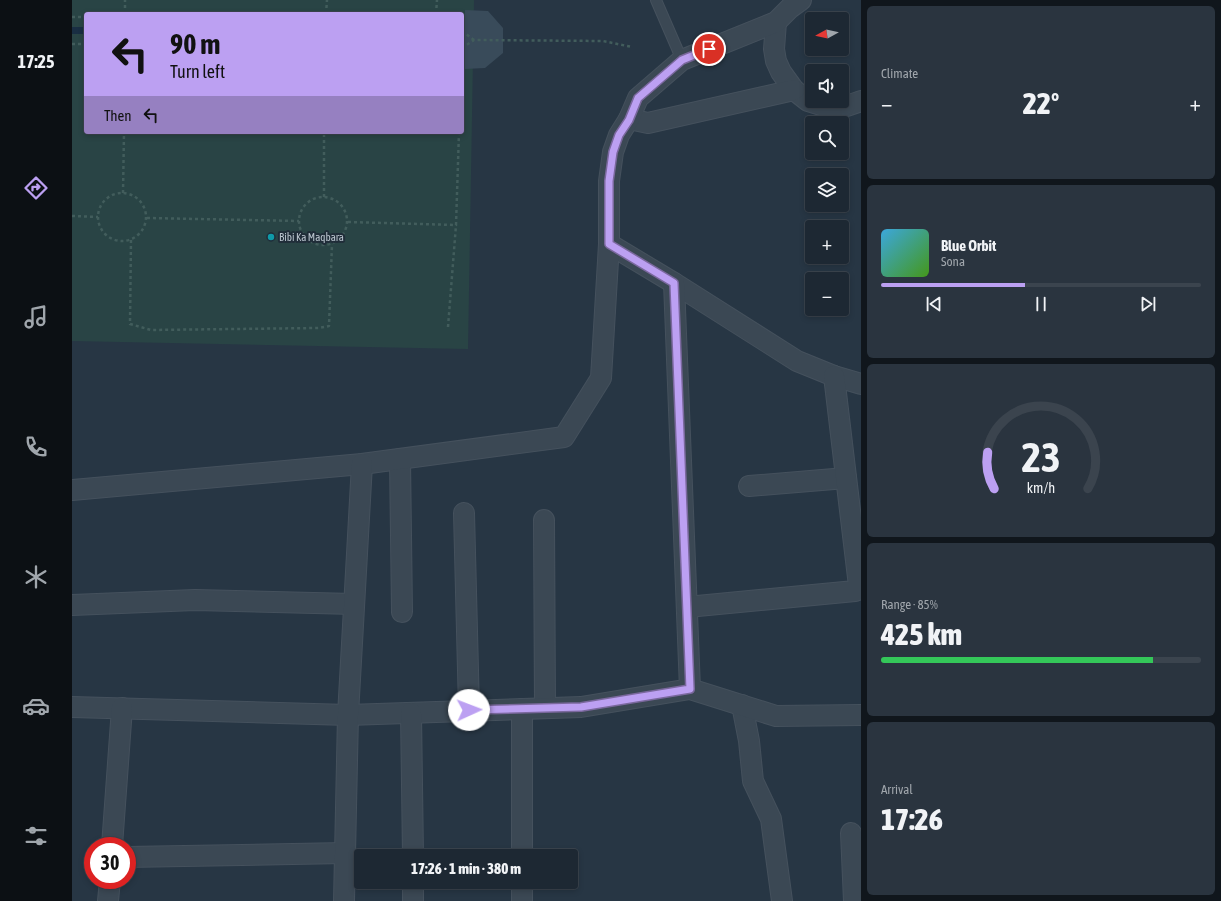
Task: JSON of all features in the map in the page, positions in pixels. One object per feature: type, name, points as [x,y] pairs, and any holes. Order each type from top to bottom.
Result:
[{"type":"street","points":[[72,490],[362,464],[564,437],[601,378],[609,244],[609,181],[613,152],[619,135],[629,120],[638,98],[682,60],[776,22],[790,8],[801,0]]},
{"type":"street","points":[[776,22],[774,49],[776,61],[781,72],[794,90],[808,101],[824,106],[847,106],[861,101]]},
{"type":"street","points":[[629,120],[648,123],[794,90]]},
{"type":"street","points":[[609,244],[674,283],[797,362],[834,376],[861,384]]},
{"type":"street","points":[[674,283],[690,689]]},
{"type":"street","points":[[687,607],[855,592],[858,590],[859,586],[834,376]]},
{"type":"street","points":[[400,459],[402,612]]},
{"type":"street","points":[[344,901],[348,715],[362,464]]},
{"type":"street","points":[[749,486],[846,478]]},
{"type":"street","points":[[464,513],[469,710]]},
{"type":"street","points":[[544,520],[545,708]]},
{"type":"street","points":[[72,605],[195,600],[354,604]]},
{"type":"street","points":[[72,707],[348,715],[581,707],[690,689],[776,716],[861,715]]},
{"type":"street","points":[[742,706],[749,741],[753,781],[772,819],[782,901]]},
{"type":"street","points":[[113,837],[122,708]]},
{"type":"street","points":[[522,709],[522,849]]},
{"type":"street","points":[[411,712],[413,849]]},
{"type":"street","points":[[851,833],[854,901]]},
{"type":"street","points":[[136,857],[345,853]]},
{"type":"street","points":[[108,901],[109,889]]},
{"type":"street","points":[[413,889],[413,901]]},
{"type":"street","points":[[522,889],[522,901]]},
{"type":"lane","points":[[656,0],[682,60]]},
{"type":"path","points":[[125,0],[125,12]]},
{"type":"path","points":[[326,12],[327,0]]},
{"type":"path","points":[[436,0],[436,12]]},
{"type":"path","points":[[72,17],[84,17]]},
{"type":"path","points":[[464,32],[474,40]]},
{"type":"path","points":[[464,47],[474,40],[602,40],[632,48]]},
{"type":"path","points":[[72,44],[84,44]]},
{"type":"path","points":[[123,193],[124,134]]},
{"type":"path","points":[[324,134],[324,197]]},
{"type":"path","points":[[448,327],[456,225],[459,134]]},
{"type":"path","points":[[123,193],[132,195],[140,200],[145,208],[147,218],[145,227],[139,235],[131,240],[122,242],[105,234],[100,226],[98,217],[100,208],[106,200],[114,195],[123,193]]},
{"type":"path","points":[[324,197],[333,199],[341,204],[346,212],[348,222],[346,231],[340,239],[332,244],[323,246],[314,244],[306,238],[301,230],[299,221],[301,211],[307,204],[315,198],[324,197]]},
{"type":"path","points":[[72,216],[98,217]]},
{"type":"path","points":[[147,218],[299,221]]},
{"type":"path","points":[[348,222],[456,225]]},
{"type":"path","points":[[131,240],[130,324],[151,330],[319,328],[329,326],[332,244]]},
{"type":"green space","name":"Bibi Ka Maqbara","points":[[72,0],[474,0],[468,349],[72,341]]},
{"type":"water","points":[[72,27],[84,27],[84,34],[72,34]]},
{"type":"building","points":[[465,10],[488,11],[503,28],[503,53],[485,68],[465,69]]},
{"type":"place","name":"Bibi Ka Maqbara","points":[[271,237]]},
{"type":"route","points":[[469,710],[581,707],[690,689],[674,283],[609,244],[609,181],[613,152],[619,135],[629,120],[638,98],[682,60],[709,49]]}]
